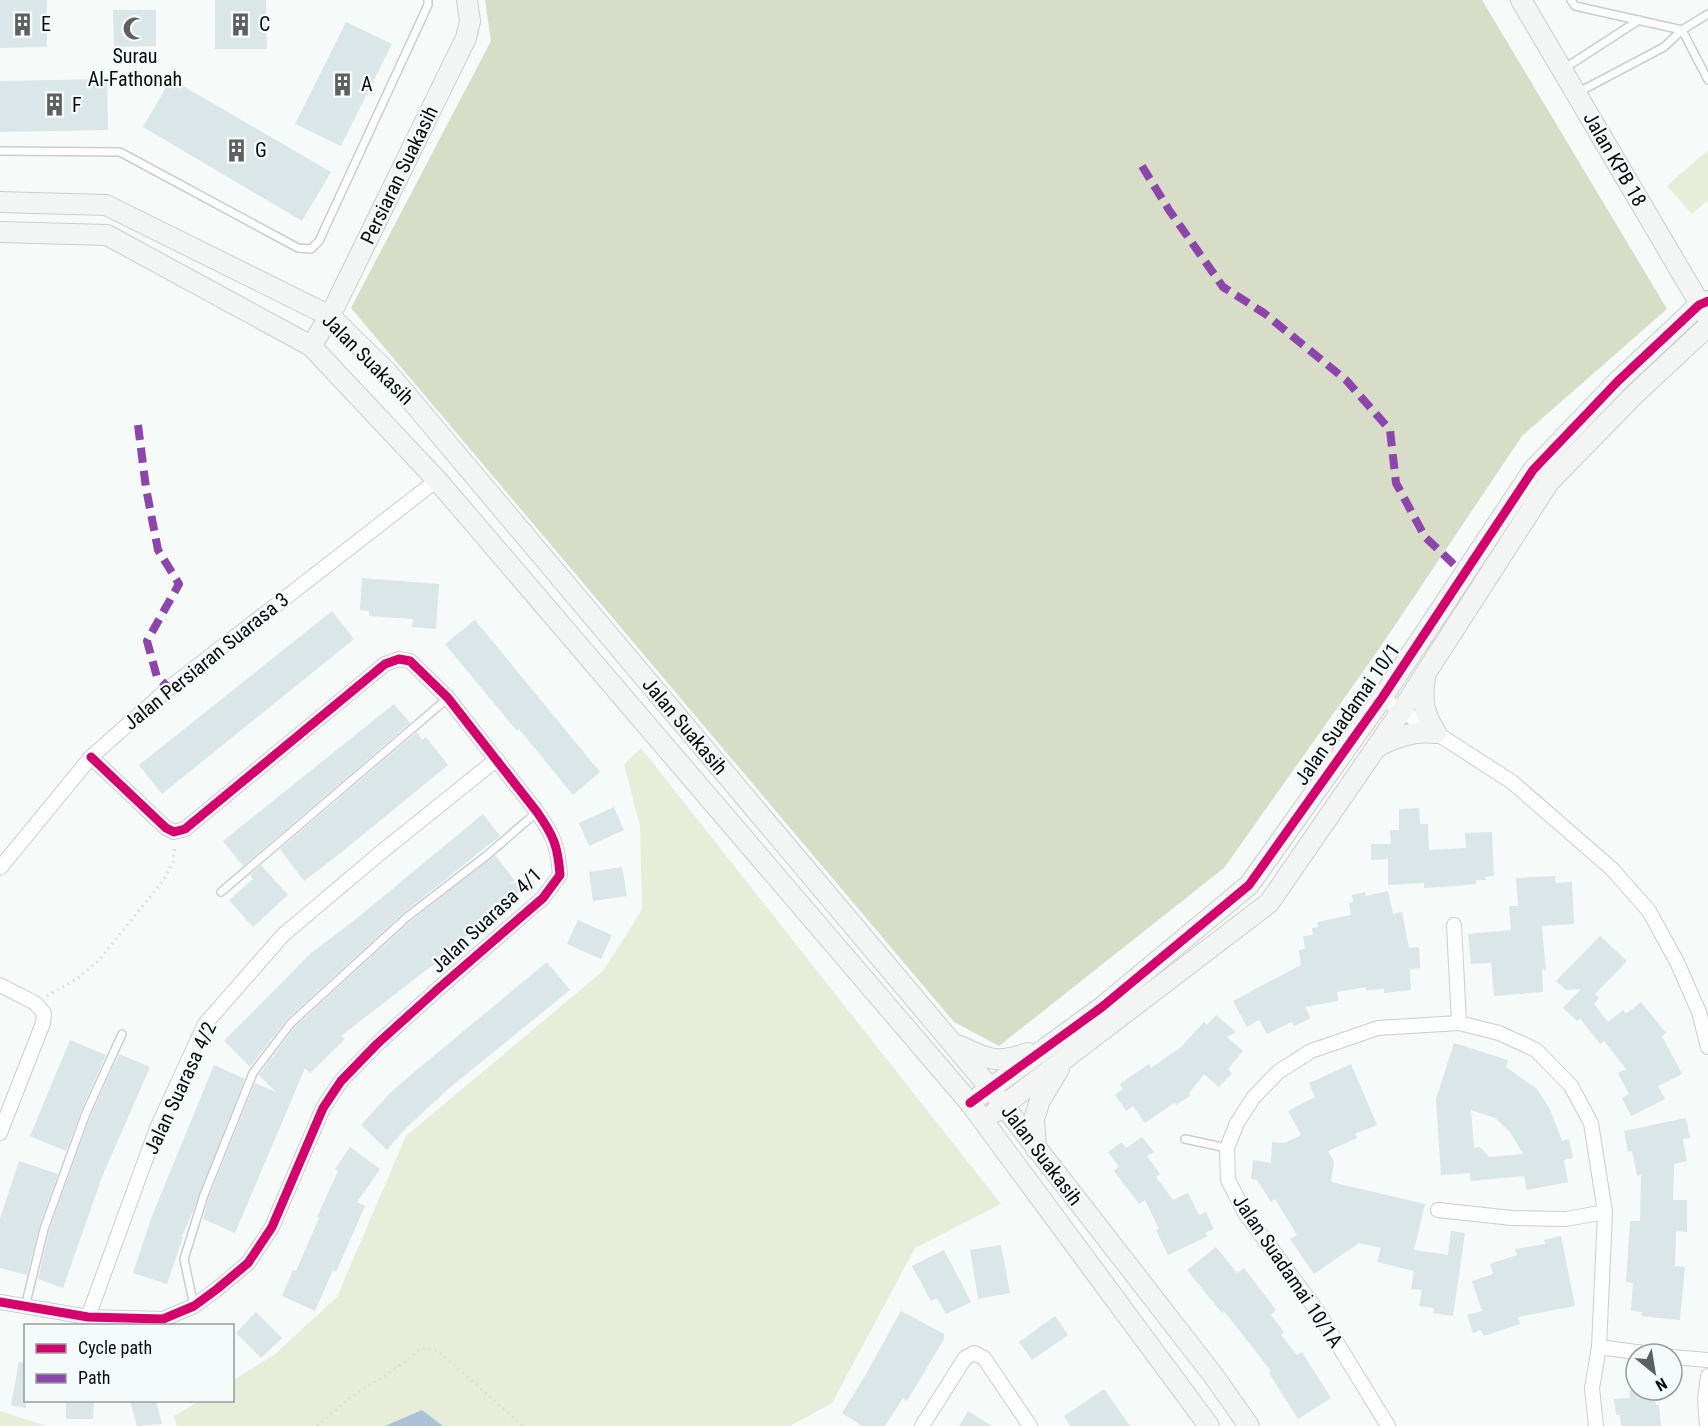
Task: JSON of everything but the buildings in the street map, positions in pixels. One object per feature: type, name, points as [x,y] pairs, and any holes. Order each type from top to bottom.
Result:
[{"type":"main road","name":"Persiaran Suakasih","points":[[311,346],[330,316],[466,38],[470,21],[467,0]]},
{"type":"main road","name":"Jalan KPB 18","points":[[1521,0],[1705,308]]},
{"type":"main road","name":"Jalan Suakasih","points":[[0,202],[106,204],[330,316],[388,373],[952,1042],[1213,1375],[1249,1426]]},
{"type":"main road","name":"Jalan Suakasih","points":[[0,232],[107,235],[311,346],[437,480],[970,1103],[1209,1426]]},
{"type":"main road","name":"Jalan Suadamai 10/1","points":[[970,1103],[1102,1006],[1249,885],[1382,698],[1533,470],[1618,381],[1705,308]]},
{"type":"main road","name":"Jalan Suadamai 10/1","points":[[983,1121],[1269,903],[1402,710],[1549,482],[1633,396],[1708,326]]},
{"type":"main road","points":[[1425,674],[1422,698],[1427,718],[1436,734]]},
{"type":"main road","points":[[1375,748],[1399,736],[1421,732],[1436,734]]},
{"type":"main road","points":[[952,1042],[981,1057],[1007,1061],[1050,1045]]},
{"type":"main road","points":[[1036,1149],[1034,1119],[1040,1100],[1065,1059]]},
{"type":"street","name":"Jalan Persiaran Suarasa 3","points":[[0,868],[91,757],[169,688],[437,480]]},
{"type":"street","name":"Jalan Suarasa 4/1","points":[[0,1302],[87,1317],[163,1319],[194,1306],[248,1263],[272,1227],[322,1108],[341,1081],[421,1004],[543,898],[560,876],[558,850],[547,826],[537,812],[448,698],[410,661],[399,659],[385,664],[185,829],[174,832]]},
{"type":"street","name":"Jalan Suadamai 10/1","points":[[1382,698],[1512,782],[1612,869],[1649,911],[1704,1008],[1708,1047]]},
{"type":"street","points":[[91,757],[166,828],[174,832]]},
{"type":"street","name":"Jalan Suarasa 4/2","points":[[87,1317],[158,1128],[205,1024],[283,935],[496,759]]},
{"type":"street","points":[[1454,925],[1459,1023]]},
{"type":"street","points":[[0,986],[35,1003],[44,1013],[43,1023],[0,1134]]},
{"type":"street","name":"Jalan Suadamai 10/1A","points":[[1388,1426],[1318,1312],[1245,1213],[1228,1180],[1227,1148],[1238,1122],[1253,1098],[1278,1072],[1311,1051],[1378,1028],[1459,1023],[1499,1033],[1536,1050],[1571,1086],[1591,1123],[1605,1212],[1599,1347],[1592,1388],[1596,1426]]},
{"type":"street","points":[[1438,1210],[1512,1218],[1566,1219],[1605,1212]]},
{"type":"street","points":[[1599,1347],[1624,1350]]},
{"type":"street","points":[[922,1426],[965,1358],[974,1353],[984,1358],[1030,1426]]},
{"type":"street","points":[[1684,1358],[1708,1360]]},
{"type":"street","points":[[1707,1426],[1705,1400],[1708,1376]]},
{"type":"lane","points":[[0,151],[120,152],[298,248],[311,249],[319,241],[428,5],[428,0]]},
{"type":"lane","points":[[1571,0],[1575,6],[1682,30],[1708,80]]},
{"type":"lane","points":[[1577,93],[1664,47],[1682,30],[1708,14]]},
{"type":"lane","points":[[1563,70],[1639,20]]},
{"type":"lane","points":[[221,892],[448,698]]},
{"type":"lane","points":[[194,1306],[184,1259],[204,1195],[253,1073],[291,1023],[399,924],[486,856],[537,812]]},
{"type":"lane","points":[[25,1307],[44,1229],[86,1113],[122,1034]]},
{"type":"lane","points":[[1185,1138],[1227,1148]]},
{"type":"path","points":[[35,1003],[78,978],[99,960],[164,881],[173,862],[176,843],[174,832]]},
{"type":"path","points":[[317,1426],[351,1397],[407,1361],[417,1351],[427,1348],[438,1352],[523,1426]]},
{"type":"green space","points":[[485,0],[1482,0],[1667,309],[1522,436],[1379,649],[1224,868],[999,1046],[954,1022],[351,308],[491,41]]},
{"type":"green space","points":[[1708,150],[1708,200],[1692,214],[1667,186]]},
{"type":"green space","points":[[641,748],[1001,1204],[915,1248],[832,1403],[790,1426],[177,1426],[174,1416],[197,1402],[234,1402],[234,1379],[274,1355],[337,1297],[406,1136],[603,971],[642,910],[640,826],[624,764]]},
{"type":"green space","points":[[0,1411],[47,1426],[0,1426]]},
{"type":"water","points":[[422,1410],[443,1426],[385,1426]]},
{"type":"marked path","points":[[1142,166],[1169,210],[1223,287],[1264,313],[1346,380],[1390,430],[1396,483],[1425,537],[1464,574]]},
{"type":"marked path","points":[[138,425],[146,488],[158,550],[179,584],[147,641],[157,677],[169,688]]},
{"type":"cycle path","points":[[970,1103],[1102,1007],[1249,885],[1382,698],[1533,470],[1618,381],[1699,305],[1708,301]]},
{"type":"cycle path","points":[[0,1302],[88,1317],[163,1319],[194,1306],[217,1289],[248,1263],[272,1227],[323,1108],[341,1081],[377,1044],[543,898],[560,875],[554,842],[537,812],[448,698],[410,661],[399,659],[385,664],[185,829],[174,832],[166,828],[91,757]]},
{"type":"place","name":"E","points":[[23,24]]},
{"type":"place","name":"C","points":[[241,24]]},
{"type":"place","name":"Surau Al-Fathonah","points":[[135,28]]},
{"type":"place","name":"A","points":[[343,84]]},
{"type":"place","name":"F","points":[[54,105]]},
{"type":"place","name":"G","points":[[237,150]]}]
